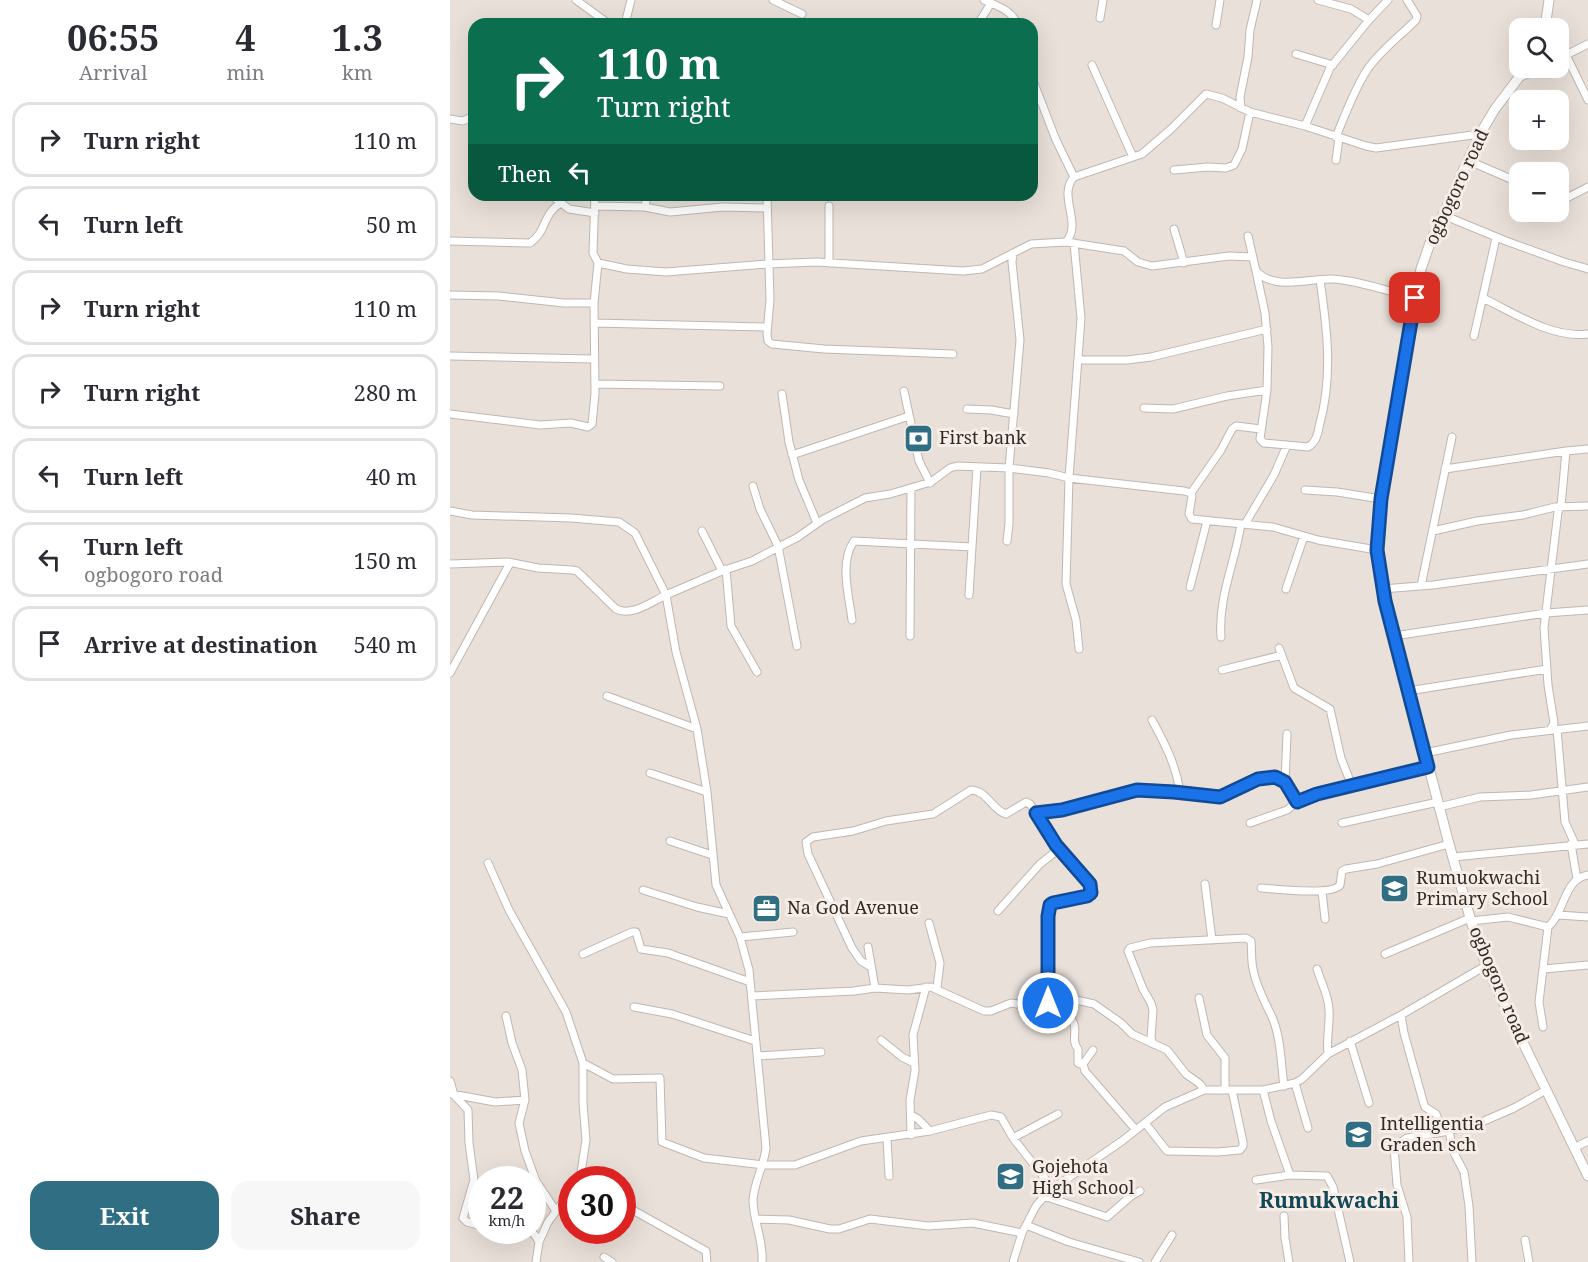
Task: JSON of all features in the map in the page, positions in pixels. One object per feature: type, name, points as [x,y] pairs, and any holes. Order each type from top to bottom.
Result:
[{"type":"street","points":[[576,0],[601,18]]},
{"type":"street","points":[[627,18],[631,0]]},
{"type":"street","points":[[773,0],[802,14]]},
{"type":"street","points":[[1100,18],[1103,0]]},
{"type":"street","points":[[1216,25],[1220,0]]},
{"type":"street","points":[[1241,108],[1240,97],[1248,57],[1248,37],[1257,0]]},
{"type":"street","points":[[1318,0],[1351,9],[1369,20]]},
{"type":"street","points":[[1305,126],[1333,65],[1388,0]]},
{"type":"street","points":[[1336,160],[1337,138],[1352,98],[1368,70],[1417,18],[1407,0]]},
{"type":"street","points":[[1546,18],[1549,0]]},
{"type":"street","points":[[981,18],[988,2],[1009,12],[1014,18]]},
{"type":"street","points":[[1569,54],[1588,44]]},
{"type":"street","points":[[1296,54],[1333,65]]},
{"type":"street","points":[[1569,61],[1588,100]]},
{"type":"street","points":[[1092,65],[1133,157]]},
{"type":"street","name":"ogbogoro road","points":[[1518,78],[1480,134],[1430,243],[1421,269],[1381,499],[1377,550],[1382,590],[1470,920],[1487,965],[1588,1176]]},
{"type":"street","points":[[1038,94],[1056,140],[1074,177]]},
{"type":"street","points":[[1066,242],[1070,238],[1071,231],[1068,188],[1070,181],[1074,177],[1142,154],[1206,94],[1222,98],[1250,112],[1376,148],[1480,134]]},
{"type":"street","points":[[1174,170],[1208,166],[1226,168],[1234,165],[1242,149],[1250,112]]},
{"type":"street","points":[[450,119],[464,122],[468,120]]},
{"type":"street","points":[[1467,160],[1509,178]]},
{"type":"street","points":[[1569,197],[1588,187]]},
{"type":"street","points":[[558,201],[568,209],[595,210],[645,207],[670,212],[723,207],[766,208]]},
{"type":"street","points":[[450,414],[540,425],[571,423],[588,426],[592,424],[595,384],[594,303],[598,263],[594,253],[595,201]]},
{"type":"street","points":[[645,207],[646,201]]},
{"type":"street","points":[[767,201],[770,300],[768,341],[780,346],[953,354]]},
{"type":"street","points":[[450,241],[530,243],[538,237],[552,208],[561,203]]},
{"type":"street","points":[[829,207],[830,263]]},
{"type":"street","points":[[1443,215],[1496,238],[1588,269]]},
{"type":"street","points":[[1174,229],[1184,263]]},
{"type":"street","points":[[1248,236],[1267,329],[1267,390],[1261,442],[1308,447],[1316,440],[1325,405],[1327,385],[1328,337],[1320,280]]},
{"type":"street","points":[[1474,336],[1496,238]]},
{"type":"street","points":[[598,263],[666,272],[768,264],[830,263],[963,271],[982,269],[1031,244],[1066,242],[1124,251],[1144,264],[1152,266],[1229,256],[1252,257]]},
{"type":"street","points":[[1074,243],[1081,309],[1069,478],[1066,584],[1076,621],[1079,649]]},
{"type":"street","points":[[1007,541],[1009,468],[1020,340],[1012,272],[1013,253]]},
{"type":"street","points":[[1256,271],[1266,279],[1281,281],[1335,279],[1415,298]]},
{"type":"street","points":[[450,295],[594,303]]},
{"type":"street","points":[[1484,298],[1557,333],[1588,334]]},
{"type":"street","points":[[594,323],[767,327]]},
{"type":"street","points":[[1078,360],[1144,358],[1267,329]]},
{"type":"street","points":[[450,356],[594,359]]},
{"type":"street","points":[[595,384],[720,386]]},
{"type":"street","points":[[1144,408],[1173,409],[1227,396],[1267,390]]},
{"type":"street","points":[[904,391],[919,460],[930,483]]},
{"type":"street","points":[[782,394],[792,455],[804,493],[817,523]]},
{"type":"street","points":[[967,409],[1014,414]]},
{"type":"street","points":[[792,455],[909,416]]},
{"type":"street","points":[[1261,429],[1236,426],[1232,429],[1221,450],[1191,493],[1189,514],[1192,519],[1273,527],[1342,545],[1377,550]]},
{"type":"street","points":[[1421,586],[1452,436]]},
{"type":"street","points":[[1221,637],[1223,594],[1243,524],[1274,475],[1287,445]]},
{"type":"street","points":[[1445,469],[1588,449]]},
{"type":"street","points":[[1566,451],[1544,628],[1565,822],[1573,844],[1577,879]]},
{"type":"street","points":[[450,564],[510,563],[577,572],[616,609],[623,612],[634,610],[724,570],[752,561],[865,498],[930,483],[950,468],[957,466],[1009,468],[1191,493]]},
{"type":"street","points":[[969,595],[977,467]]},
{"type":"street","points":[[753,486],[760,508],[778,546],[797,646]]},
{"type":"street","points":[[910,636],[911,488]]},
{"type":"street","points":[[1305,490],[1381,499]]},
{"type":"street","points":[[1433,531],[1477,521],[1588,506]]},
{"type":"street","points":[[450,511],[472,515],[619,522],[634,532],[666,595],[676,652],[697,729],[707,792],[716,885],[740,937],[750,982],[766,1148],[764,1165],[753,1197],[762,1247],[762,1262]]},
{"type":"street","points":[[1190,587],[1207,521]]},
{"type":"street","points":[[702,531],[724,570],[731,626],[757,672]]},
{"type":"street","points":[[1286,589],[1304,536]]},
{"type":"street","points":[[852,620],[846,572],[854,541],[972,547]]},
{"type":"street","points":[[450,673],[510,563]]},
{"type":"street","points":[[1382,590],[1588,564]]},
{"type":"street","points":[[1394,636],[1546,612],[1588,610]]},
{"type":"street","points":[[1222,670],[1280,651],[1294,688],[1330,709],[1341,758],[1352,786]]},
{"type":"street","points":[[1408,692],[1547,669]]},
{"type":"street","points":[[607,696],[697,729]]},
{"type":"street","points":[[1152,720],[1177,772],[1180,792]]},
{"type":"street","points":[[1425,753],[1468,742],[1556,727],[1588,726]]},
{"type":"street","points":[[1285,782],[1287,735]]},
{"type":"street","points":[[1250,823],[1287,810],[1297,802],[1317,794],[1428,767]]},
{"type":"street","points":[[650,773],[707,792]]},
{"type":"street","points":[[1036,813],[1062,810],[1137,790],[1180,792],[1215,797],[1258,779],[1275,777],[1285,782],[1297,802]]},
{"type":"street","points":[[1342,822],[1480,797],[1530,795],[1588,787]]},
{"type":"street","points":[[872,967],[856,956],[829,902],[806,842],[813,837],[853,831],[886,821],[933,814],[971,790],[983,793],[1001,812],[1006,814],[1022,802],[1030,804],[1059,849],[1092,889],[1087,896],[1050,905],[1048,916],[1051,1003]]},
{"type":"street","points":[[670,841],[712,855]]},
{"type":"street","points":[[1261,888],[1322,891],[1338,889],[1342,871],[1346,869],[1377,864],[1449,844]]},
{"type":"street","points":[[1453,857],[1588,844]]},
{"type":"street","points":[[998,911],[1040,864],[1059,849]]},
{"type":"street","points":[[488,863],[509,910],[566,1012],[583,1063],[586,1140],[582,1166]]},
{"type":"street","points":[[1544,1027],[1539,1002],[1548,927],[1558,915],[1569,888],[1577,879],[1588,875]]},
{"type":"street","points":[[1205,884],[1212,940]]},
{"type":"street","points":[[643,890],[697,907],[729,914]]},
{"type":"street","points":[[1322,891],[1325,919]]},
{"type":"street","points":[[1558,915],[1588,917]]},
{"type":"street","points":[[1386,954],[1470,920],[1508,916],[1548,927]]},
{"type":"street","points":[[929,923],[939,963],[937,988]]},
{"type":"street","points":[[583,954],[636,932],[641,949],[668,953],[750,982]]},
{"type":"street","points":[[740,937],[793,932]]},
{"type":"street","points":[[1153,1044],[1151,1038],[1152,1004],[1143,989],[1128,951],[1130,948],[1139,945],[1246,938],[1251,941],[1253,970],[1263,1000],[1273,1018],[1284,1086]]},
{"type":"street","points":[[868,947],[875,988]]},
{"type":"street","points":[[1013,1262],[1022,1233],[1044,1196],[1165,1107],[1204,1090],[1263,1090],[1295,1083],[1328,1054],[1487,965]]},
{"type":"street","points":[[1544,969],[1588,965]]},
{"type":"street","points":[[1317,969],[1330,1011],[1326,1044],[1328,1054]]},
{"type":"street","points":[[911,1134],[913,1035],[926,987]]},
{"type":"street","points":[[752,996],[875,988],[908,990],[926,987],[937,988],[984,1011],[991,1011],[1011,1003],[1036,1007],[1076,1000],[1094,1004],[1121,1023],[1132,1034],[1167,1050],[1186,1074],[1200,1084],[1204,1090]]},
{"type":"street","points":[[1145,1123],[1167,1151],[1217,1152],[1240,1150],[1243,1146],[1228,1090],[1225,1058],[1207,1035],[1199,998]]},
{"type":"street","points":[[1051,1003],[1070,1009],[1070,1018],[1074,1024],[1074,1045],[1078,1049],[1078,1063],[1083,1065],[1092,1081],[1136,1130]]},
{"type":"street","points":[[634,1007],[672,1014],[755,1041]]},
{"type":"street","points":[[1401,1015],[1425,1107],[1436,1114],[1464,1172],[1469,1206],[1472,1262]]},
{"type":"street","points":[[506,1016],[512,1043],[522,1070],[525,1100],[519,1123],[525,1151],[536,1181],[556,1211]]},
{"type":"street","points":[[881,1041],[914,1063]]},
{"type":"street","points":[[1350,1041],[1369,1103]]},
{"type":"street","points":[[1083,1065],[1093,1050]]},
{"type":"street","points":[[757,1056],[821,1052]]},
{"type":"street","points":[[583,1063],[612,1079],[660,1078],[662,1142],[704,1158],[764,1165],[795,1165],[861,1141],[930,1131],[991,1115],[1001,1117],[1013,1138],[1053,1188]]},
{"type":"street","points":[[450,1081],[452,1094],[468,1110],[472,1166]]},
{"type":"street","points":[[1295,1083],[1308,1128]]},
{"type":"street","points":[[1263,1090],[1290,1176]]},
{"type":"street","points":[[1409,1262],[1407,1217],[1397,1185],[1393,1148],[1407,1138],[1484,1121],[1546,1090]]},
{"type":"street","points":[[452,1094],[495,1102],[525,1100]]},
{"type":"street","points":[[1013,1138],[1058,1114]]},
{"type":"street","points":[[911,1115],[930,1131]]},
{"type":"street","points":[[886,1138],[889,1176]]},
{"type":"street","points":[[1574,1148],[1588,1141]]},
{"type":"street","points":[[1256,1180],[1324,1175],[1328,1178],[1334,1187],[1350,1262]]},
{"type":"street","points":[[1044,1196],[1107,1218],[1140,1191]]},
{"type":"street","points":[[468,1202],[463,1220],[468,1222]]},
{"type":"street","points":[[546,1229],[558,1208]]},
{"type":"street","points":[[636,1212],[706,1251],[707,1262]]},
{"type":"street","points":[[1284,1216],[1289,1262]]},
{"type":"street","points":[[756,1219],[789,1220],[830,1229],[838,1229],[870,1219],[928,1226],[973,1223],[1022,1233]]},
{"type":"street","points":[[1026,1225],[1069,1242],[1139,1262]]},
{"type":"street","points":[[1155,1262],[1172,1235]]},
{"type":"street","points":[[1525,1240],[1529,1262]]},
{"type":"street","points":[[536,1262],[539,1244]]},
{"type":"street","points":[[604,1257],[612,1262]]},
{"type":"place","name":"First bank","points":[[918,438]]},
{"type":"place","name":"Rumuokwachi Primary School","points":[[1395,888]]},
{"type":"place","name":"Na God Avenue","points":[[766,908]]},
{"type":"place","name":"Intelligentia Graden sch","points":[[1359,1134]]},
{"type":"place","name":"Gojehota High School","points":[[1011,1177]]},
{"type":"district","name":"Rumukwachi","points":[[1329,1201]]},
{"type":"route","points":[[1048,1003],[1048,910],[1053,903],[1087,896],[1092,889],[1056,845],[1036,813],[1062,810],[1137,790],[1220,797],[1258,779],[1275,777],[1285,782],[1297,802],[1317,794],[1428,767],[1385,601],[1379,575],[1377,550],[1381,499],[1415,298]]}]
